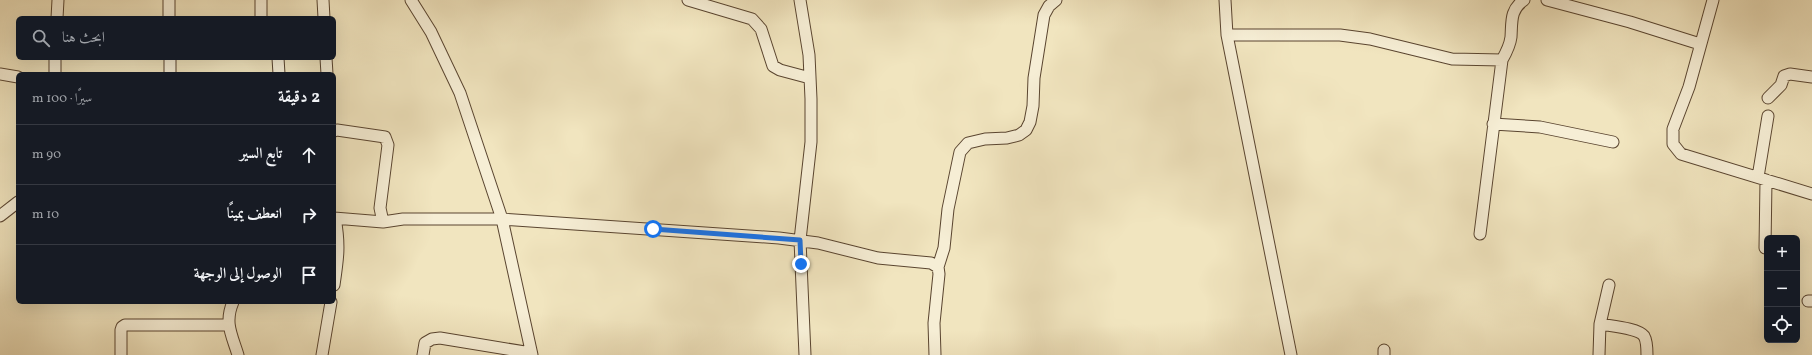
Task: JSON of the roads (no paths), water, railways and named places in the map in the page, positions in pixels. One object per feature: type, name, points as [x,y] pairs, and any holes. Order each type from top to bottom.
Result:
[{"type":"street","points":[[57,16],[58,0]]},
{"type":"street","points":[[169,0],[169,16]]},
{"type":"street","points":[[261,0],[261,16]]},
{"type":"street","points":[[323,0],[324,16]]},
{"type":"street","points":[[411,0],[431,32],[460,93],[502,219],[532,354],[440,338],[432,339],[425,343],[423,355]]},
{"type":"street","points":[[688,0],[752,19],[761,28],[773,66],[780,70],[810,78]]},
{"type":"street","points":[[800,0],[809,55],[811,142],[800,240],[805,355]]},
{"type":"street","points":[[935,355],[934,323],[938,294],[938,267],[944,248],[948,208],[960,152],[968,143],[984,139],[1007,138],[1026,130],[1030,122],[1033,106],[1034,78],[1044,15],[1049,6],[1056,0]]},
{"type":"street","points":[[1226,0],[1227,36],[1290,355]]},
{"type":"street","points":[[1480,234],[1502,60],[1511,38],[1512,15],[1517,5],[1524,0]]},
{"type":"street","points":[[1547,0],[1630,22],[1700,44]]},
{"type":"street","points":[[1713,0],[1689,87],[1673,129],[1672,144],[1681,154],[1812,194]]},
{"type":"street","points":[[1227,36],[1340,36],[1370,39],[1452,58],[1502,60]]},
{"type":"street","points":[[55,60],[55,72]]},
{"type":"street","points":[[170,60],[170,72]]},
{"type":"street","points":[[278,60],[278,72]]},
{"type":"street","points":[[326,60],[327,72]]},
{"type":"street","points":[[0,74],[16,77]]},
{"type":"street","points":[[1768,98],[1781,85],[1784,76],[1790,74],[1812,77]]},
{"type":"street","points":[[1764,235],[1762,178],[1768,116]]},
{"type":"street","points":[[1493,124],[1540,127],[1613,142]]},
{"type":"street","points":[[336,131],[377,135],[385,137],[387,140],[380,208],[383,222]]},
{"type":"street","points":[[0,216],[16,204]]},
{"type":"street","points":[[336,218],[383,222],[403,219],[502,219],[800,240],[878,258],[931,264],[938,267]]},
{"type":"street","points":[[336,227],[339,240],[336,267]]},
{"type":"street","points":[[1599,355],[1600,324],[1609,285]]},
{"type":"street","points":[[232,304],[228,312],[228,325],[238,355]]},
{"type":"street","points":[[322,355],[331,304]]},
{"type":"street","points":[[1600,324],[1636,331],[1643,335],[1647,347],[1647,355]]},
{"type":"street","points":[[121,355],[121,330],[125,325],[228,325]]}]
